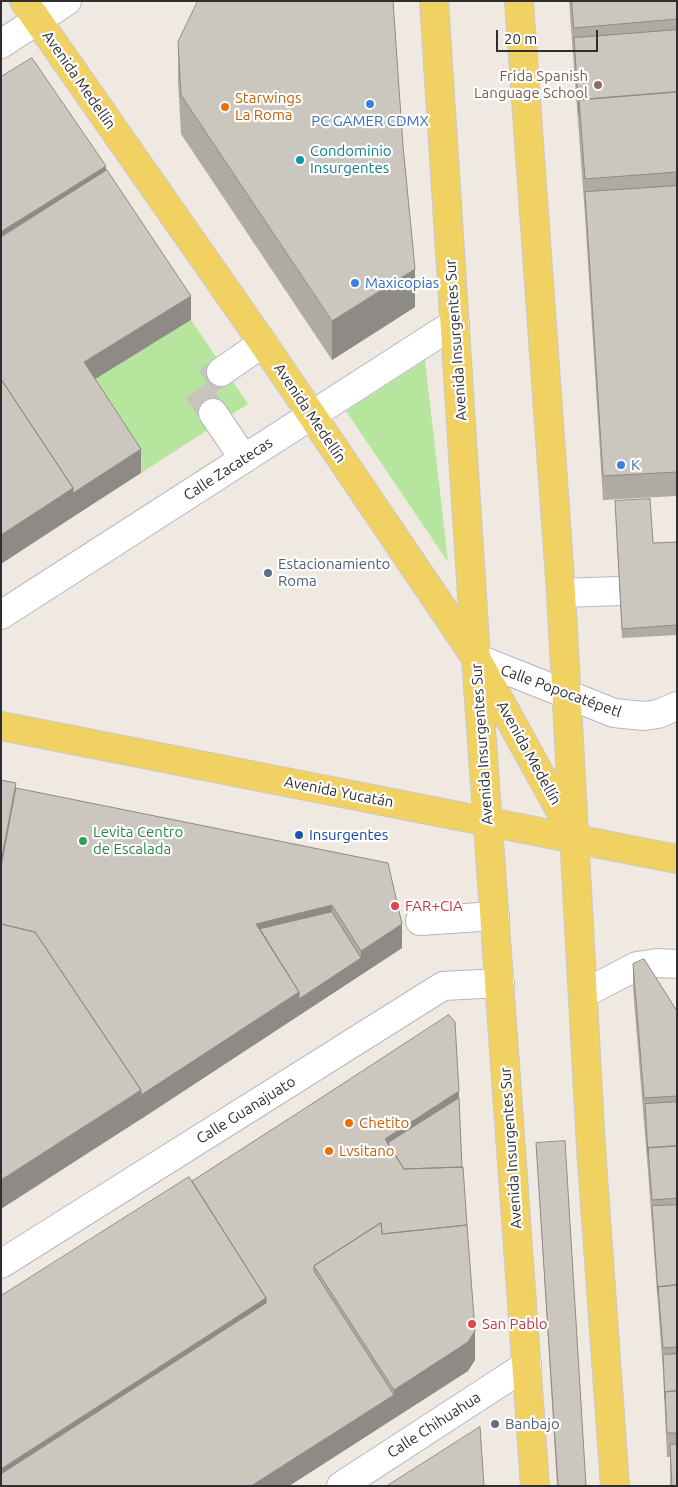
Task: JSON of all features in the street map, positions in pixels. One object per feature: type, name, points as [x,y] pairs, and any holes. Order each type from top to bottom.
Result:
[{"type":"main road","name":"Avenida Insurgentes Sur","points":[[434,1],[476,658],[535,1486]]},
{"type":"main road","points":[[519,1],[561,593],[592,1158],[615,1486]]},
{"type":"main road","name":"Avenida Medellín","points":[[30,11],[263,343],[476,658],[575,838]]},
{"type":"main road","name":"Avenida Yucatán","points":[[1,726],[677,859]]},
{"type":"street","points":[[1,44],[30,11],[67,1]]},
{"type":"street","name":"Calle Zacatecas","points":[[1,615],[455,323]]},
{"type":"street","points":[[222,372],[263,343]]},
{"type":"street","points":[[213,414],[244,458]]},
{"type":"street","points":[[561,593],[620,591]]},
{"type":"street","name":"Calle Popocatépetl","points":[[476,658],[614,713],[629,716],[658,714],[677,706]]},
{"type":"street","points":[[420,922],[495,916]]},
{"type":"street","points":[[583,994],[637,966],[657,963],[677,964]]},
{"type":"street","name":"Calle Guanajuato","points":[[1,1264],[443,986],[500,983]]},
{"type":"street","name":"Calle Chihuahua","points":[[341,1486],[527,1365]]},
{"type":"green space","points":[[191,320],[248,404],[141,473],[84,386]]},
{"type":"green space","points":[[425,360],[448,562],[346,411]]},
{"type":"building","name":"Condominio Insurgentes","points":[[198,1],[393,1],[403,146],[415,269],[332,321],[181,95],[178,42]]},
{"type":"building","points":[[572,1],[677,1],[677,19],[574,28]]},
{"type":"building","points":[[677,30],[677,92],[579,100],[579,114],[574,38]]},
{"type":"building","points":[[32,58],[106,166],[2,231],[1,77]]},
{"type":"building","points":[[677,92],[677,172],[585,179],[579,100]]},
{"type":"building","points":[[107,170],[191,296],[84,362],[141,449],[73,493],[73,488],[1,379],[1,235]]},
{"type":"building","points":[[677,186],[677,472],[603,476],[585,192]]},
{"type":"building","points":[[1,379],[73,488],[1,535]]},
{"type":"building","points":[[650,499],[653,543],[677,542],[677,625],[622,629],[615,501]]},
{"type":"building","points":[[1,780],[16,783],[1,862]]},
{"type":"building","points":[[16,788],[388,863],[402,924],[361,951],[332,905],[256,924],[299,992],[141,1095],[141,1090],[35,932],[1,924],[1,867]]},
{"type":"building","points":[[332,912],[361,958],[299,999],[299,992],[260,929]]},
{"type":"building","points":[[1,924],[35,932],[141,1090],[1,1180]]},
{"type":"building","points":[[644,959],[677,1011],[677,1096],[644,1098],[633,964]]},
{"type":"building","points":[[449,1015],[455,1022],[459,1091],[385,1139],[404,1169],[463,1167],[467,1225],[382,1234],[381,1223],[314,1266],[314,1271],[394,1395],[251,1486],[1,1486],[1,1474],[266,1303],[266,1298],[192,1181]]},
{"type":"building","points":[[459,1098],[462,1167],[404,1169],[388,1143]]},
{"type":"building","points":[[677,1102],[677,1146],[648,1148],[648,1154],[645,1104]]},
{"type":"building","points":[[565,1141],[586,1486],[558,1486],[536,1143]]},
{"type":"building","points":[[677,1146],[677,1198],[652,1200],[648,1148]]},
{"type":"building","points":[[189,1177],[266,1298],[1,1469],[1,1296]]},
{"type":"building","points":[[677,1205],[677,1285],[658,1287],[658,1293],[652,1206]]},
{"type":"building","points":[[381,1223],[382,1234],[467,1225],[475,1331],[468,1342],[394,1390],[314,1266]]},
{"type":"building","points":[[677,1285],[677,1347],[663,1348],[658,1287]]},
{"type":"building","points":[[677,1354],[677,1391],[665,1392],[665,1399],[663,1355]]},
{"type":"building","points":[[677,1391],[677,1433],[667,1433],[665,1392]]},
{"type":"building","points":[[480,1427],[484,1486],[387,1486]]},
{"type":"building","points":[[677,1444],[677,1486],[672,1486],[670,1445]]},
{"type":"tunnel","points":[[213,413],[196,389],[221,372]]},
{"type":"place","name":"Frida Spanish Language School","points":[[598,85]]},
{"type":"place","name":"PC GAMER CDMX","points":[[370,104]]},
{"type":"place","name":"Starwings La Roma","points":[[225,107]]},
{"type":"place","name":"Condominio Insurgentes","points":[[300,160]]},
{"type":"place","name":"Maxicopias","points":[[355,283]]},
{"type":"place","name":"K","points":[[621,465]]},
{"type":"place","name":"Estacionamiento Roma","points":[[268,573]]},
{"type":"place","name":"Insurgentes","points":[[299,835]]},
{"type":"place","name":"Levita Centro de Escalada","points":[[83,841]]},
{"type":"place","name":"FAR+CIA","points":[[395,906]]},
{"type":"place","name":"Chetito","points":[[349,1123]]},
{"type":"place","name":"Lvsitano","points":[[329,1151]]},
{"type":"place","name":"San Pablo","points":[[472,1324]]},
{"type":"place","name":"Banbajo","points":[[495,1424]]}]
